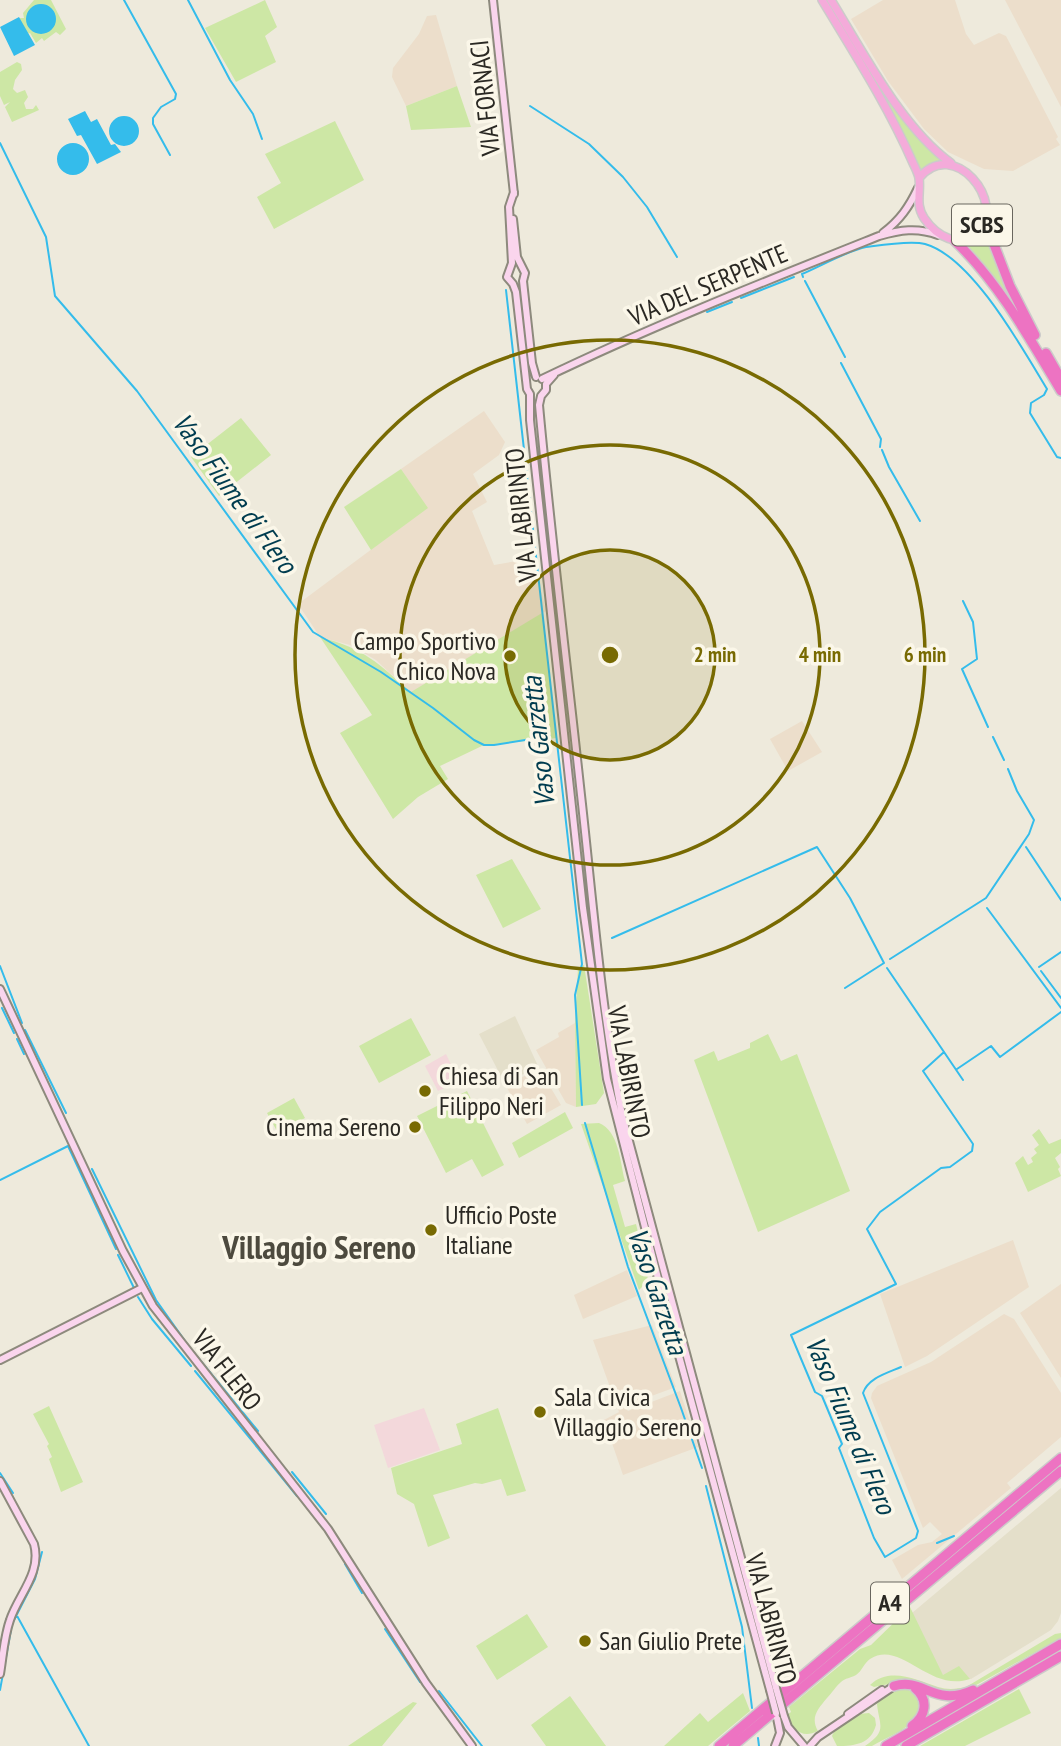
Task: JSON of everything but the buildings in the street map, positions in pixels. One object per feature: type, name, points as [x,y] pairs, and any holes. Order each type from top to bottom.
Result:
[{"type":"highway","name":"SCBS","points":[[985,221],[1024,316],[1061,379]]},
{"type":"highway","name":"SCBS","points":[[955,241],[972,257],[1017,317],[1061,391]]},
{"type":"highway","name":"A4","points":[[719,1746],[1061,1458]]},
{"type":"highway","name":"A4","points":[[733,1746],[1061,1471]]},
{"type":"highway","points":[[886,1746],[1061,1644]]},
{"type":"highway","points":[[906,1746],[1061,1656]]},
{"type":"highway","points":[[894,1686],[912,1685],[935,1695],[949,1696],[964,1694],[988,1683],[997,1682]]},
{"type":"highway","points":[[886,1746],[915,1724],[922,1715],[923,1698],[912,1685]]},
{"type":"main road","points":[[822,0],[882,99],[919,178]]},
{"type":"main road","name":"SCBS","points":[[831,0],[875,73],[908,119],[933,151],[955,166],[972,178],[982,194],[986,209],[985,221],[980,230],[971,238],[955,241],[943,237],[924,218],[917,199],[919,178],[931,167],[941,163],[955,166]]},
{"type":"street","name":"VIA FORNACI","points":[[494,0],[514,192],[513,216],[520,267],[525,275],[523,281],[532,362],[542,380]]},
{"type":"street","name":"VIA DEL SERPENTE","points":[[879,236],[896,223],[910,206],[918,188]]},
{"type":"street","name":"VIA FORNACI","points":[[514,192],[509,207],[511,268],[507,277],[513,284],[527,389],[530,394]]},
{"type":"street","name":"VIA DEL SERPENTE","points":[[542,380],[606,349],[879,236],[902,230],[925,230],[943,237]]},
{"type":"street","points":[[511,268],[520,267]]},
{"type":"street","points":[[513,284],[523,281]]},
{"type":"street","points":[[528,383],[542,380],[546,391],[541,396],[530,394]]},
{"type":"street","name":"VIA LABIRINTO","points":[[530,394],[530,420],[583,908],[607,1079],[654,1266],[773,1689],[784,1716],[804,1746]]},
{"type":"street","name":"VIA LABIRINTO","points":[[541,396],[539,405],[554,560],[593,922],[612,1065],[628,1137],[752,1615]]},
{"type":"street","points":[[545,560],[554,560]]},
{"type":"street","name":"VIA FLERO","points":[[0,989],[55,1110],[142,1288],[163,1320],[328,1529],[426,1683],[472,1746]]},
{"type":"street","points":[[0,1360],[142,1288]]},
{"type":"street","points":[[0,1481],[34,1544],[36,1555],[30,1578],[9,1622],[0,1674]]},
{"type":"street","points":[[810,1746],[869,1698],[894,1686]]},
{"type":"street","name":"VIA LABIRINTO","points":[[773,1689],[779,1726],[776,1743]]},
{"type":"street","name":"VIA LABIRINTO","points":[[776,1743],[786,1735],[797,1737]]},
{"type":"street","points":[[797,1737],[819,1737]]},
{"type":"shaded area","points":[[883,0],[955,0],[966,34],[974,45],[999,33],[1006,36],[1060,145],[1013,171],[984,169],[948,152],[924,129],[888,81],[851,19]]},
{"type":"shaded area","points":[[1005,0],[1061,0],[1061,107]]},
{"type":"shaded area","points":[[436,15],[457,86],[406,106],[392,77],[393,68],[419,34],[427,16]]},
{"type":"shaded area","points":[[484,411],[505,442],[499,455],[473,474],[487,502],[472,511],[494,565],[533,558],[546,611],[411,693],[376,660],[350,645],[320,637],[298,604],[427,508],[401,469]]},
{"type":"shaded area","points":[[802,721],[822,752],[788,771],[770,739]]},
{"type":"shaded area","points":[[515,1016],[538,1066],[505,1084],[479,1034]]},
{"type":"shaded area","points":[[575,1023],[576,1107],[566,1103],[536,1050],[559,1037],[558,1033]]},
{"type":"shaded area","points":[[446,1054],[459,1081],[438,1091],[425,1066]]},
{"type":"shaded area","points":[[539,1068],[561,1105],[527,1124],[506,1086]]},
{"type":"shaded area","points":[[1013,1240],[1029,1287],[927,1356],[905,1367],[880,1294]]},
{"type":"shaded area","points":[[627,1270],[637,1296],[583,1319],[574,1295]]},
{"type":"shaded area","points":[[1061,1284],[1061,1378],[1020,1313]]},
{"type":"shaded area","points":[[1004,1314],[1014,1319],[1061,1393],[1061,1437],[1007,1483],[1011,1488],[902,1579],[892,1560],[918,1545],[932,1542],[942,1534],[930,1522],[923,1528],[871,1398],[872,1393],[877,1386],[931,1362]]},
{"type":"shaded area","points":[[652,1325],[676,1387],[624,1406],[628,1411],[680,1391],[698,1447],[623,1475],[604,1420],[619,1412],[593,1340]]},
{"type":"shaded area","points":[[424,1408],[440,1450],[388,1468],[374,1425]]},
{"type":"shaded area","points":[[1061,1488],[1061,1613],[1058,1621],[1051,1630],[971,1679],[943,1676],[912,1613]]},
{"type":"green space","points":[[34,0],[51,0],[66,29],[60,35],[56,32],[44,41],[42,38],[36,43],[30,33],[27,34],[19,18],[24,18],[23,13]]},
{"type":"green space","points":[[265,0],[277,27],[265,36],[276,62],[236,82],[205,28]]},
{"type":"green space","points":[[17,62],[21,64],[22,70],[13,89],[17,93],[25,90],[28,97],[24,103],[26,109],[33,109],[36,105],[39,110],[12,122],[5,107],[10,102],[4,105],[0,96],[0,72]]},
{"type":"green space","points":[[876,80],[930,150],[940,159],[939,163],[920,172]]},
{"type":"green space","points":[[457,86],[471,127],[411,130],[406,106]]},
{"type":"green space","points":[[335,121],[364,180],[274,229],[257,197],[281,183],[265,154]]},
{"type":"green space","points":[[985,230],[1027,329],[963,247]]},
{"type":"green space","points":[[241,418],[271,455],[219,496],[191,457]]},
{"type":"green space","points":[[401,469],[428,508],[371,550],[344,507]]},
{"type":"green space","points":[[542,613],[557,738],[484,745],[440,766],[448,779],[418,797],[393,819],[340,733],[372,715],[320,637],[360,652],[411,692]]},
{"type":"green space","points":[[512,859],[541,909],[503,928],[476,875]]},
{"type":"green space","points":[[584,965],[604,1093],[596,1104],[576,1107],[575,1023],[578,968]]},
{"type":"green space","points":[[411,1018],[431,1055],[379,1083],[359,1046]]},
{"type":"green space","points":[[768,1034],[781,1061],[797,1054],[850,1191],[758,1232],[694,1060],[714,1051],[718,1061],[750,1048],[750,1043]]},
{"type":"green space","points":[[467,1091],[504,1165],[482,1177],[472,1159],[446,1173],[417,1116]]},
{"type":"green space","points":[[294,1098],[305,1118],[278,1133],[267,1113]]},
{"type":"green space","points":[[565,1112],[573,1128],[519,1158],[512,1143]]},
{"type":"green space","points":[[599,1123],[611,1133],[618,1148],[625,1181],[613,1185],[625,1227],[636,1224],[648,1272],[647,1282],[639,1290],[581,1124]]},
{"type":"green space","points":[[1039,1129],[1049,1144],[1061,1139],[1061,1153],[1055,1158],[1061,1176],[1028,1192],[1015,1163],[1023,1156],[1028,1165],[1033,1162],[1031,1158],[1037,1153],[1034,1149],[1039,1145],[1032,1135]]},
{"type":"green space","points":[[49,1406],[83,1482],[61,1492],[49,1459],[52,1457],[47,1446],[49,1444],[33,1414]]},
{"type":"green space","points":[[498,1408],[526,1491],[507,1496],[501,1479],[433,1495],[450,1538],[428,1547],[414,1504],[397,1494],[391,1468],[462,1444],[456,1424]]},
{"type":"green space","points":[[910,1607],[943,1675],[959,1666],[970,1679],[941,1679],[904,1660],[882,1655],[870,1659],[858,1673],[836,1688],[816,1713],[818,1731],[807,1734],[795,1729],[787,1715],[791,1712],[789,1707],[860,1649],[871,1645]]},
{"type":"green space","points":[[527,1614],[548,1647],[497,1680],[476,1646]]},
{"type":"green space","points":[[1061,1633],[1061,1638],[969,1689],[953,1693],[894,1683],[874,1687],[870,1685],[878,1679],[895,1675],[945,1689],[966,1687]]},
{"type":"green space","points":[[896,1689],[907,1689],[917,1695],[917,1714],[898,1732],[872,1746],[865,1746],[879,1732],[877,1704],[882,1697]]},
{"type":"green space","points":[[1019,1689],[1031,1713],[965,1746],[920,1746]]},
{"type":"green space","points":[[743,1693],[750,1711],[708,1746],[664,1746],[700,1713],[708,1722]]},
{"type":"green space","points":[[570,1696],[606,1746],[546,1746],[531,1725]]},
{"type":"green space","points":[[413,1702],[417,1703],[382,1746],[348,1746]]},
{"type":"green space","points":[[869,1713],[875,1718],[876,1725],[870,1736],[861,1743],[837,1746],[832,1736],[838,1727],[853,1717]]},
{"type":"water","points":[[41,4],[47,5],[55,13],[55,25],[47,33],[41,34],[35,33],[27,25],[26,19],[27,13],[35,5]]},
{"type":"water","points":[[19,17],[35,45],[14,56],[0,27]]},
{"type":"water","points":[[85,111],[91,122],[97,119],[111,145],[115,144],[121,152],[97,164],[81,135],[77,136],[68,119]]},
{"type":"water","points":[[124,116],[130,117],[138,125],[138,137],[130,145],[124,146],[118,145],[110,137],[109,131],[110,125],[118,117]]},
{"type":"water","points":[[73,143],[84,148],[89,159],[84,170],[73,175],[62,170],[57,159],[62,148]]},
{"type":"waterway","points":[[124,0],[176,94],[175,99],[161,107],[153,118],[153,124],[170,155]]},
{"type":"waterway","points":[[188,0],[230,80],[253,114],[262,139]]},
{"type":"waterway","points":[[530,106],[589,144],[623,177],[647,207],[677,257]]},
{"type":"waterway","name":"Vaso Fiume di Flero","points":[[0,143],[46,237],[55,296],[137,391],[313,632],[381,672],[484,745],[550,736]]},
{"type":"waterway","points":[[803,277],[802,274],[866,247],[919,243],[943,252],[978,285],[994,306],[1047,389],[1044,395],[1031,403],[1030,413],[1057,457],[1061,458]]},
{"type":"waterway","points":[[741,298],[794,277]]},
{"type":"waterway","points":[[805,281],[845,357]]},
{"type":"waterway","name":"Vaso Garzetta","points":[[506,290],[582,964],[575,995],[582,1105]]},
{"type":"waterway","points":[[707,312],[732,302]]},
{"type":"waterway","points":[[841,363],[881,439],[880,447]]},
{"type":"waterway","points":[[882,450],[920,521]]},
{"type":"waterway","points":[[963,601],[973,622],[977,659],[962,669],[988,727]]},
{"type":"waterway","points":[[993,737],[1004,760]]},
{"type":"waterway","points":[[890,959],[986,898],[1029,834],[1034,820],[1008,769]]},
{"type":"waterway","name":"Vaso Fiume di Flero","points":[[612,938],[817,847],[850,898],[884,963],[845,988]]},
{"type":"waterway","points":[[1026,847],[1061,900]]},
{"type":"waterway","points":[[987,908],[1061,1008]]},
{"type":"waterway","points":[[1039,967],[1061,952]]},
{"type":"waterway","points":[[0,966],[22,1023]]},
{"type":"waterway","name":"Vaso Fiume di Flero","points":[[887,968],[963,1080]]},
{"type":"waterway","points":[[1041,971],[1061,998]]},
{"type":"waterway","points":[[2,1008],[14,1033]]},
{"type":"waterway","points":[[957,1069],[991,1046],[1000,1057],[1061,1012]]},
{"type":"waterway","points":[[25,1030],[66,1113]]},
{"type":"waterway","points":[[17,1039],[24,1054]]},
{"type":"waterway","name":"Vaso Fiume di Flero","points":[[901,1367],[869,1383],[863,1393],[918,1531],[916,1538],[885,1557],[874,1538],[839,1448],[842,1444],[822,1396],[815,1392],[791,1335],[896,1284],[867,1229],[880,1212],[941,1168],[950,1167],[972,1151],[973,1144],[923,1071],[944,1052]]},
{"type":"waterway","name":"Vaso Garzetta","points":[[585,1123],[628,1267],[702,1468]]},
{"type":"waterway","points":[[0,1180],[68,1146],[116,1249]]},
{"type":"waterway","points":[[92,1169],[156,1300],[190,1348],[258,1431]]},
{"type":"waterway","points":[[118,1255],[134,1288]]},
{"type":"waterway","points":[[138,1297],[152,1319],[191,1366]]},
{"type":"waterway","points":[[195,1371],[297,1496]]},
{"type":"waterway","points":[[292,1472],[326,1514]]},
{"type":"waterway","points":[[0,1473],[13,1493]]},
{"type":"waterway","name":"Vaso Garzetta","points":[[706,1486],[742,1627],[752,1708]]},
{"type":"waterway","points":[[937,1543],[954,1536]]},
{"type":"waterway","points":[[0,1690],[12,1624],[35,1579],[42,1552]]},
{"type":"waterway","points":[[345,1564],[362,1593]]},
{"type":"waterway","points":[[16,1614],[89,1746]]},
{"type":"waterway","points":[[385,1629],[420,1682]]},
{"type":"waterway","points":[[439,1691],[482,1746]]},
{"type":"waterway","name":"Vaso Garzetta","points":[[758,1738],[759,1746]]},
{"type":"place","name":"Campo Sportivo Chico Nova","points":[[510,656]]},
{"type":"place","name":"Chiesa di San Filippo Neri","points":[[425,1091]]},
{"type":"place","name":"Cinema Sereno","points":[[415,1127]]},
{"type":"place","name":"Ufficio Poste Italiane","points":[[431,1230]]},
{"type":"place","name":"Sala Civica Villaggio Sereno","points":[[540,1412]]},
{"type":"place","name":"San Giulio Prete","points":[[585,1641]]},
{"type":"district","name":"Villaggio Sereno","points":[[319,1247]]}]
